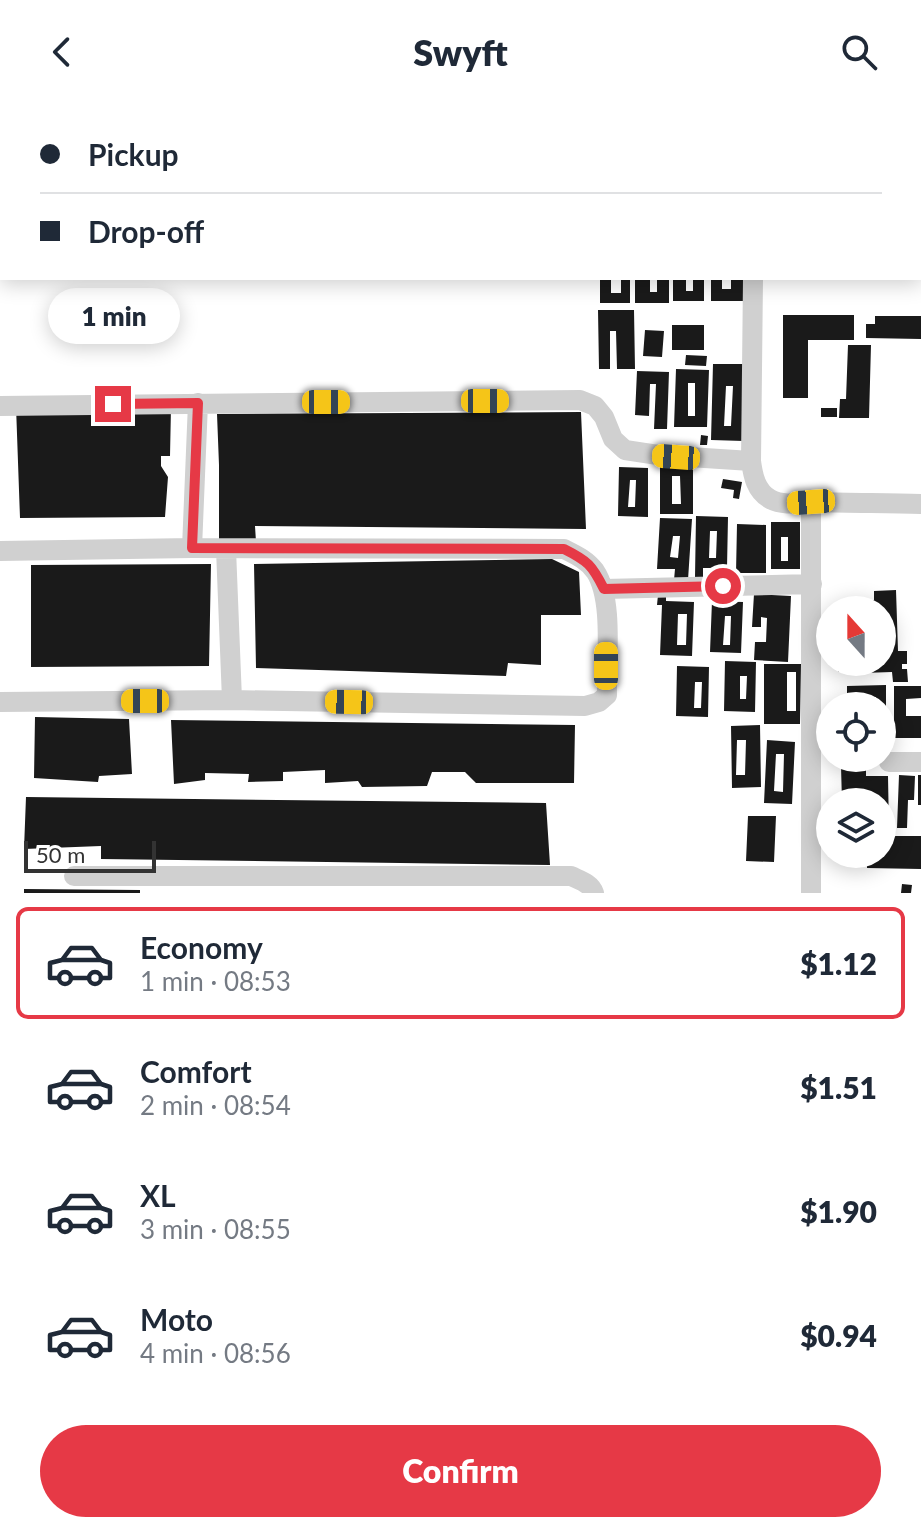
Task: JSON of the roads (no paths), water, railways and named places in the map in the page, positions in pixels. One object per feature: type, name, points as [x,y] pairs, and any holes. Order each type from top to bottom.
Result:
[{"type":"street","points":[[753,280],[751,461],[753,478],[760,491],[771,500],[789,504],[921,504]]},
{"type":"street","points":[[0,406],[580,400],[595,406],[604,417],[613,439],[625,450],[751,461]]},
{"type":"street","points":[[192,548],[198,403]]},
{"type":"street","points":[[811,502],[811,893]]},
{"type":"street","points":[[226,549],[232,700]]},
{"type":"street","points":[[0,551],[564,549],[584,559],[604,589],[607,695],[599,702],[585,706],[232,700],[0,702]]},
{"type":"street","points":[[604,589],[812,584]]},
{"type":"street","points":[[896,762],[921,762]]},
{"type":"street","points":[[74,876],[571,876],[584,882],[594,893]]}]
